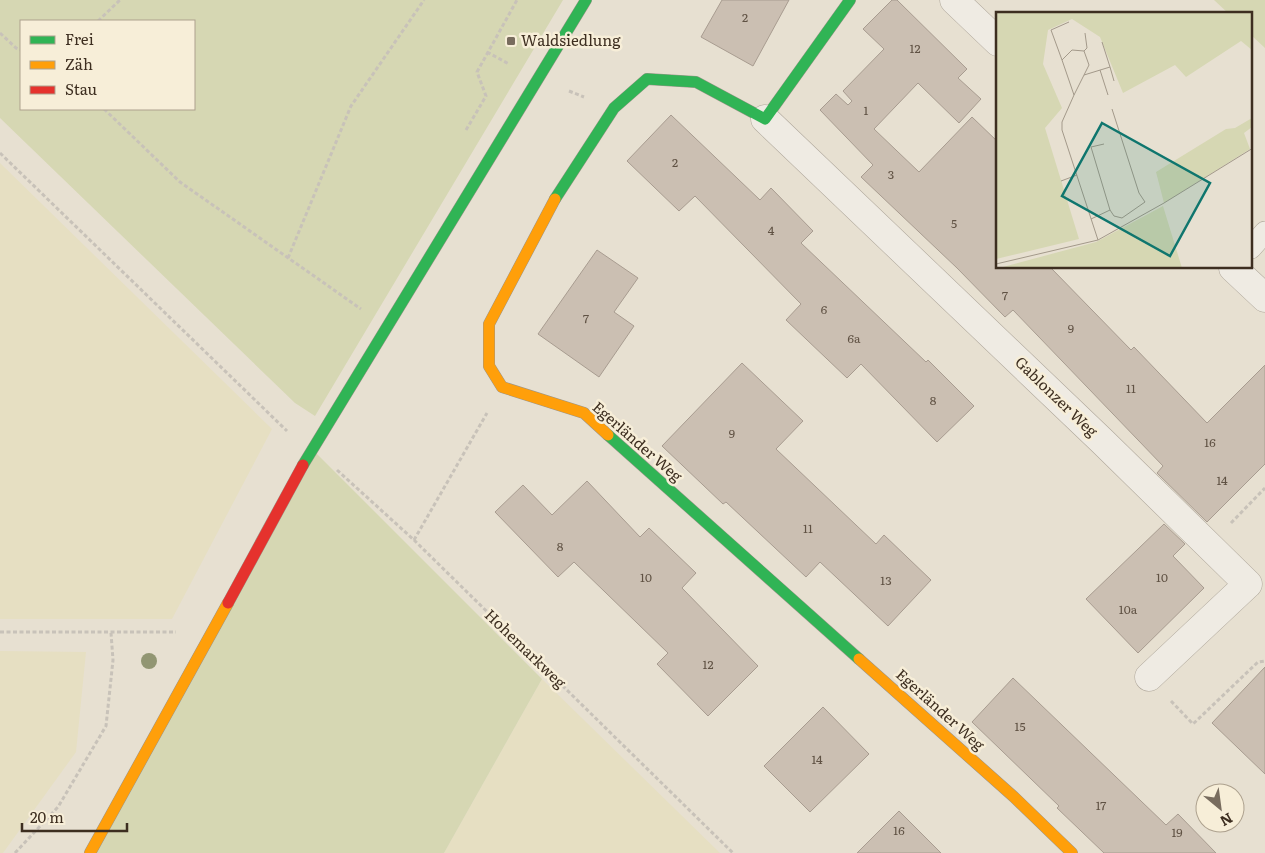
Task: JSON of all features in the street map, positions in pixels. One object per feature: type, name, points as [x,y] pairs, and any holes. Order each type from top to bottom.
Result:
[{"type":"street","points":[[90,853],[312,449],[586,0]]},
{"type":"street","points":[[502,387],[489,366],[489,324],[554,202],[614,108],[648,79],[696,82],[765,119],[850,0]]},
{"type":"street","points":[[954,0],[996,40]]},
{"type":"street","name":"Gablonzer Weg","points":[[765,119],[1248,584],[1149,677]]},
{"type":"street","points":[[1235,269],[1265,298]]},
{"type":"street","name":"Egerländer Weg","points":[[502,387],[584,413],[1014,796],[1072,853]]},
{"type":"lane","points":[[1252,247],[1265,232]]},
{"type":"path","points":[[99,20],[120,0]]},
{"type":"path","points":[[288,258],[351,106],[424,0]]},
{"type":"path","points":[[0,33],[20,50]]},
{"type":"path","points":[[105,110],[180,182],[362,310]]},
{"type":"path","name":"Hohemarkweg","points":[[0,153],[290,434],[312,449],[414,540],[733,853]]},
{"type":"path","points":[[414,540],[502,387]]},
{"type":"path","points":[[1209,545],[1265,488]]},
{"type":"path","points":[[0,632],[111,633],[113,660],[106,726],[58,807],[15,853]]},
{"type":"path","points":[[1149,677],[1193,724],[1258,662],[1265,661]]},
{"type":"shaded area","points":[[0,163],[272,429],[172,619],[0,619]]},
{"type":"shaded area","points":[[0,651],[86,652],[76,752],[3,853],[0,853]]},
{"type":"shaded area","points":[[542,679],[720,853],[444,853]]},
{"type":"green space","points":[[0,0],[563,0],[315,416],[295,403],[0,118]]},
{"type":"green space","points":[[1214,0],[1265,0],[1265,48],[1252,36],[1252,12],[1227,12]]},
{"type":"green space","points":[[312,449],[542,679],[444,853],[90,853]]},
{"type":"building","points":[[722,0],[789,0],[753,66],[701,37]]},
{"type":"building","points":[[892,0],[897,0],[967,69],[958,78],[981,99],[959,123],[918,83],[874,129],[919,172],[972,117],[996,140],[996,269],[1052,269],[1131,350],[1134,347],[1207,423],[1265,365],[1265,464],[1207,522],[1157,473],[1163,466],[1013,310],[1005,317],[957,268],[861,177],[873,165],[820,110],[836,94],[848,105],[852,101],[843,91],[884,49],[863,29]]},
{"type":"building","points":[[671,115],[760,200],[771,188],[813,231],[801,243],[926,362],[928,360],[974,406],[937,442],[861,364],[847,378],[786,320],[801,304],[695,196],[679,211],[627,161]]},
{"type":"building","points":[[597,250],[638,278],[614,312],[634,326],[599,377],[538,334]]},
{"type":"building","points":[[742,363],[803,421],[776,449],[876,544],[884,535],[931,580],[888,626],[820,562],[806,577],[726,502],[723,504],[662,446]]},
{"type":"building","points":[[587,481],[640,537],[649,528],[696,573],[682,588],[758,666],[708,716],[657,664],[668,653],[574,562],[558,577],[495,512],[523,485],[552,515]]},
{"type":"building","points":[[1164,524],[1185,544],[1173,556],[1204,588],[1138,653],[1086,599]]},
{"type":"building","points":[[1265,667],[1265,774],[1212,723]]},
{"type":"building","points":[[1013,678],[1166,825],[1178,814],[1216,853],[1104,853],[1057,808],[1059,806],[972,722]]},
{"type":"building","points":[[823,707],[869,754],[810,812],[764,766]]},
{"type":"building","points":[[899,811],[941,853],[857,853]]},
{"type":"traffic: fast","points":[[303,465],[586,0]]},
{"type":"traffic: fast","points":[[555,199],[614,108],[647,79],[696,82],[765,119],[850,0]]},
{"type":"traffic: fast","points":[[608,435],[859,659]]},
{"type":"traffic: slow","points":[[555,199],[489,324],[489,366],[502,387],[584,413],[608,435]]},
{"type":"traffic: slow","points":[[90,853],[228,603]]},
{"type":"traffic: slow","points":[[859,659],[1014,797],[1072,853]]},
{"type":"traffic: jam","points":[[228,603],[303,465]]},
{"type":"place","name":"Waldsiedlung","points":[[511,41]]}]
